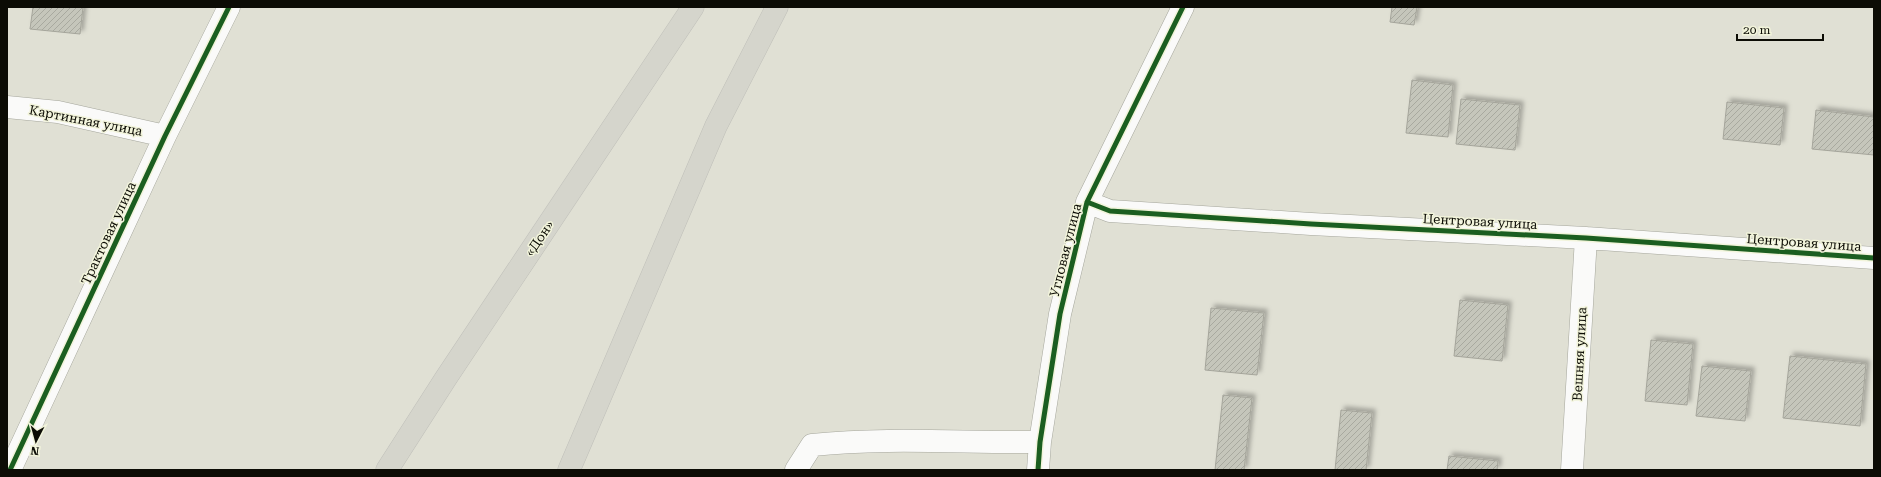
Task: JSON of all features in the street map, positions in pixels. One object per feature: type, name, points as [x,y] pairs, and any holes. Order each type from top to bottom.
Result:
[{"type":"highway","name":"«Дон»","points":[[388,470],[446,378],[692,7]]},
{"type":"highway","points":[[570,470],[716,126],[777,7]]},
{"type":"street","name":"Трактовая улица","points":[[10,470],[165,136],[230,7]]},
{"type":"street","name":"Угловая улица","points":[[1038,470],[1040,442],[1060,314],[1087,202],[1183,7]]},
{"type":"street","name":"Картинная улица","points":[[7,107],[58,112],[165,136]]},
{"type":"street","name":"Центровая улица","points":[[1087,202],[1110,211],[1311,224],[1586,238],[1874,258]]},
{"type":"street","name":"Вешняя улица","points":[[1572,470],[1586,238]]},
{"type":"street","points":[[796,470],[812,445],[900,440],[972,443],[1040,442]]},
{"type":"building","points":[[33,7],[83,7],[80,34],[30,29]]},
{"type":"building","points":[[1392,7],[1417,7],[1414,25],[1390,22]]},
{"type":"building","points":[[1412,80],[1453,85],[1448,137],[1406,133]]},
{"type":"building","points":[[1461,99],[1520,105],[1515,150],[1456,144]]},
{"type":"building","points":[[1727,102],[1784,108],[1780,145],[1723,139]]},
{"type":"building","points":[[1816,110],[1874,117],[1874,155],[1812,149]]},
{"type":"building","points":[[1460,300],[1508,305],[1502,361],[1454,356]]},
{"type":"building","points":[[1211,308],[1264,313],[1257,375],[1205,370]]},
{"type":"building","points":[[1651,340],[1693,344],[1687,405],[1645,401]]},
{"type":"building","points":[[1790,356],[1866,364],[1860,426],[1783,418]]},
{"type":"building","points":[[1702,366],[1751,371],[1745,421],[1696,416]]},
{"type":"building","points":[[1223,395],[1252,398],[1244,470],[1215,470]]},
{"type":"building","points":[[1341,410],[1372,413],[1366,470],[1335,470]]},
{"type":"building","points":[[1449,456],[1498,461],[1497,470],[1447,470]]},
{"type":"cycle path","points":[[10,470],[165,136],[229,7]]},
{"type":"cycle path","points":[[1038,470],[1040,442],[1060,314],[1087,202],[1183,7]]},
{"type":"cycle path","points":[[1087,202],[1110,211],[1311,224],[1586,238],[1874,258]]}]
